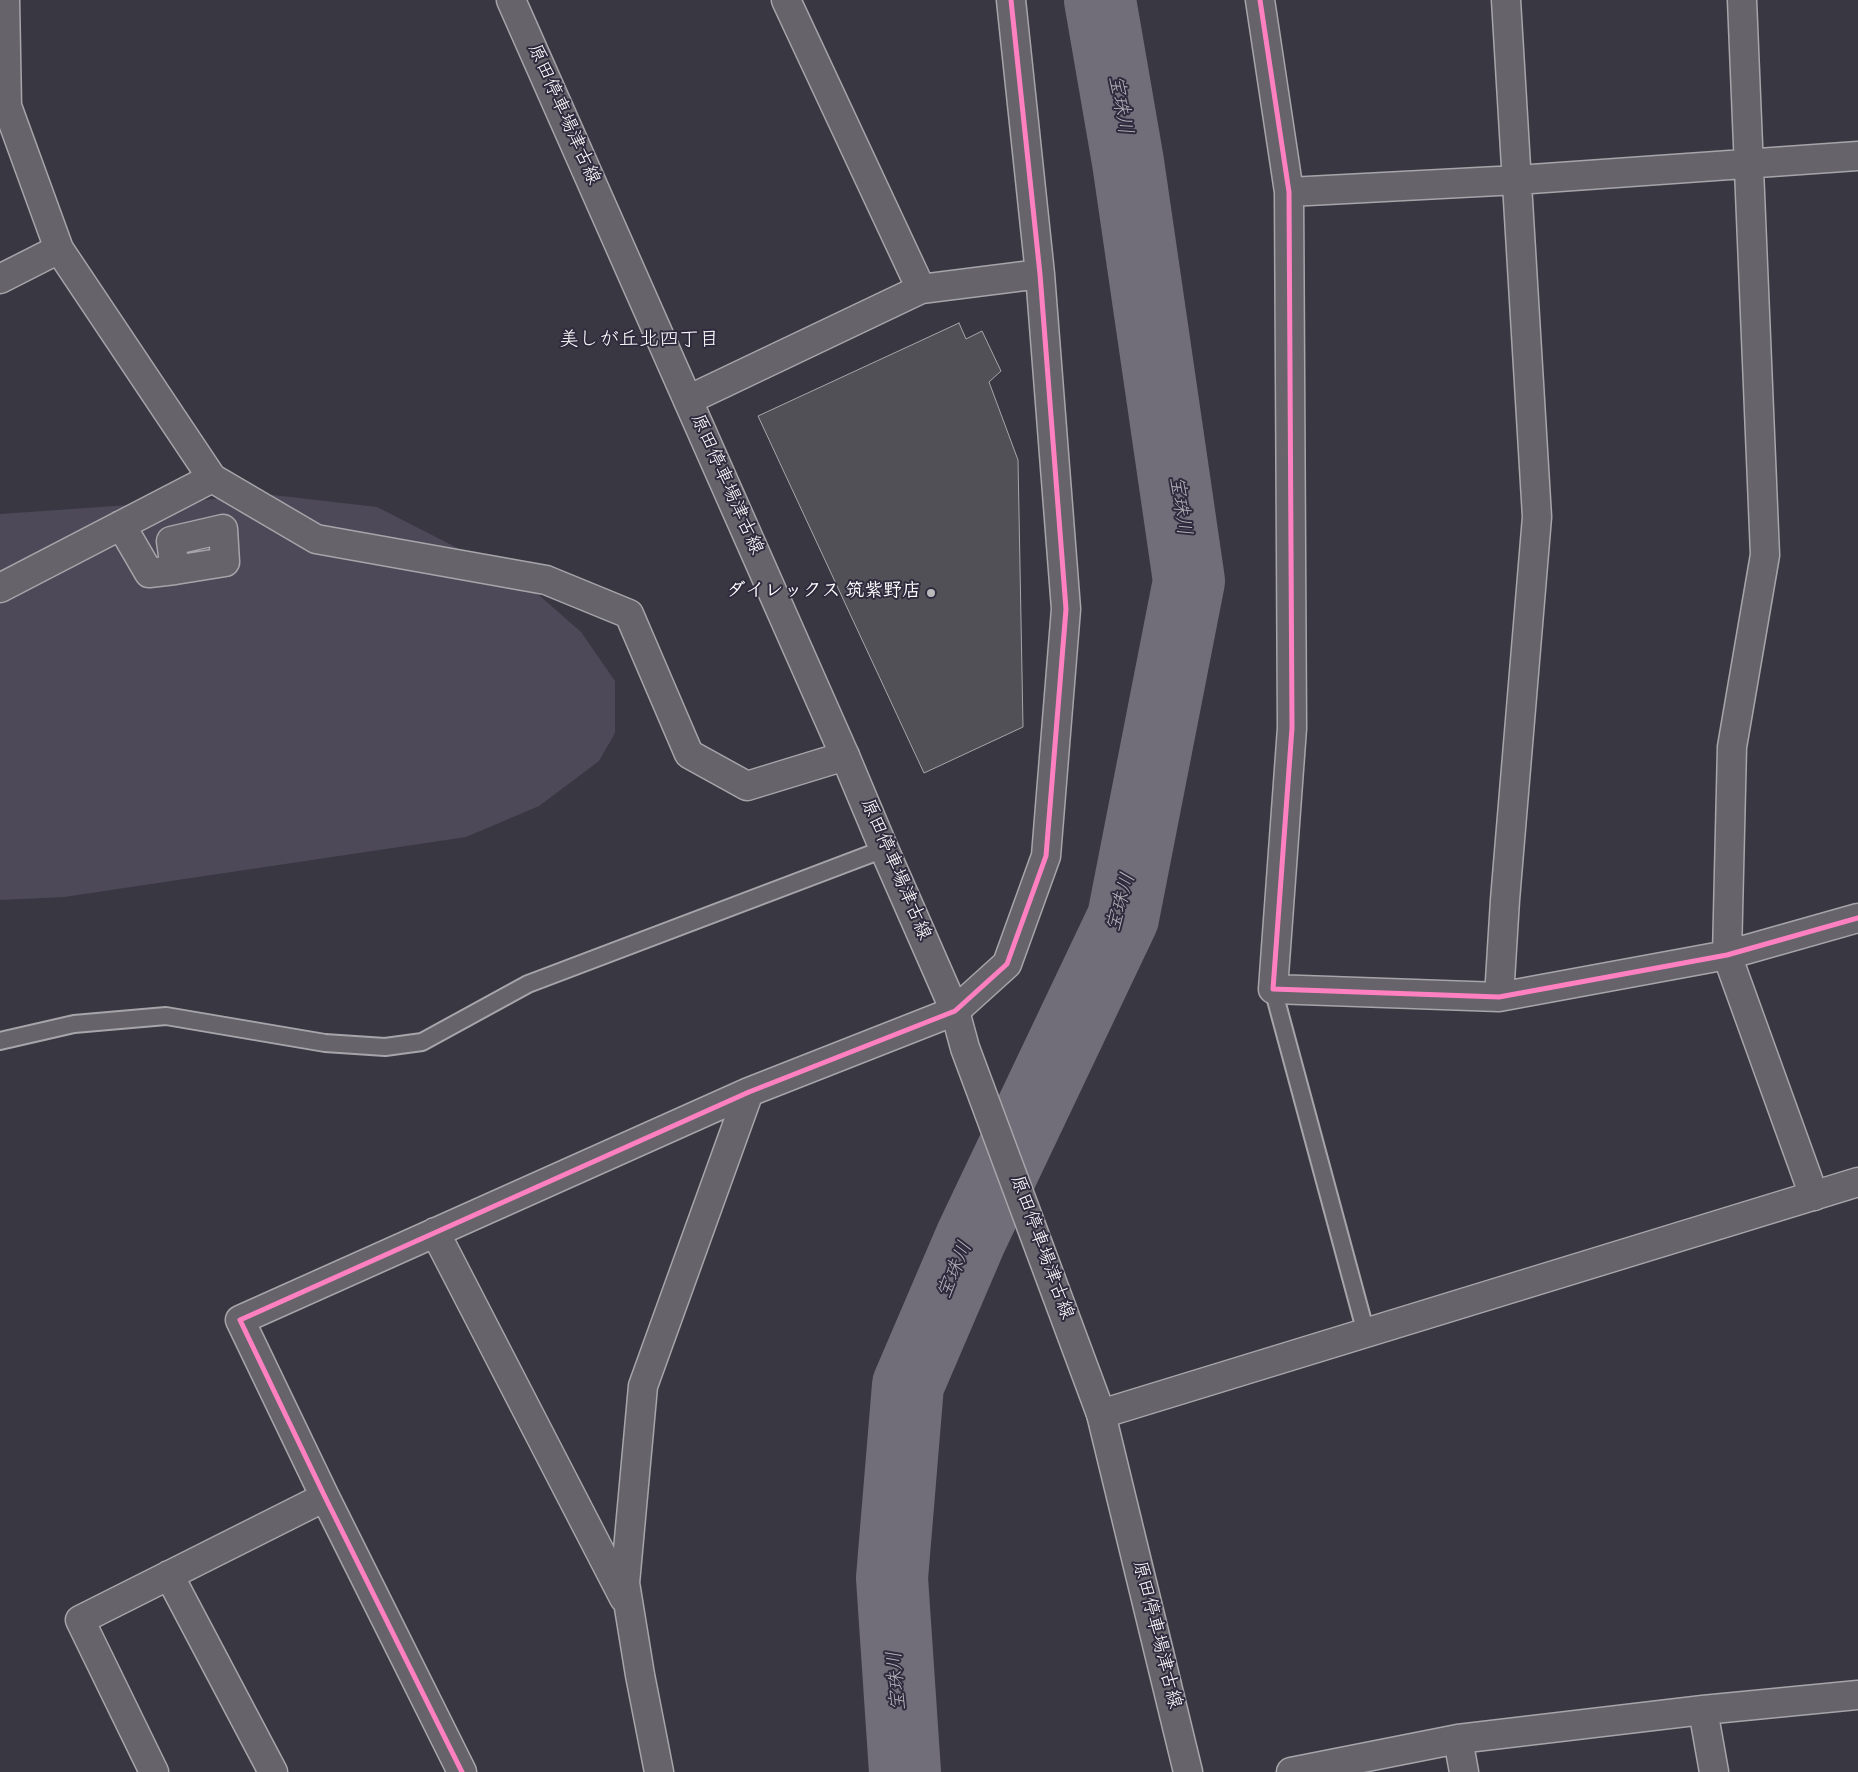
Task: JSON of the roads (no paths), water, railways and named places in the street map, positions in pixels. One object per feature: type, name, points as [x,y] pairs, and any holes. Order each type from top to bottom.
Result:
[{"type":"street","points":[[5,0],[7,106],[59,249],[212,478],[316,539],[546,580],[629,614],[689,754],[747,786],[845,756]]},
{"type":"street","name":"原田停車場津古線","points":[[511,0],[845,756],[955,1011],[965,1048],[1101,1414],[1188,1772]]},
{"type":"street","points":[[786,0],[921,289]]},
{"type":"street","points":[[462,1772],[325,1497],[240,1320],[749,1092],[955,1011],[1007,964],[1046,856],[1066,609],[1040,274],[1011,0]]},
{"type":"street","points":[[1260,0],[1289,192],[1292,728],[1273,989],[1499,997],[1727,955],[1858,918]]},
{"type":"street","points":[[1499,997],[1505,900],[1537,517],[1506,0]]},
{"type":"street","points":[[1742,0],[1765,555],[1732,747],[1727,955],[1814,1196]]},
{"type":"street","points":[[1289,192],[1517,180],[1858,156]]},
{"type":"street","points":[[0,279],[59,249]]},
{"type":"street","points":[[688,400],[921,289],[1040,274]]},
{"type":"street","points":[[0,588],[212,478]]},
{"type":"street","points":[[121,526],[149,573],[174,570]]},
{"type":"street","points":[[659,1772],[624,1583],[643,1386],[749,1092]]},
{"type":"street","points":[[1101,1414],[1858,1182]]},
{"type":"street","points":[[435,1232],[629,1608]]},
{"type":"street","points":[[154,1772],[80,1620],[325,1497]]},
{"type":"street","points":[[170,1575],[273,1772]]},
{"type":"street","points":[[1291,1772],[1458,1740],[1702,1710],[1858,1695]]},
{"type":"street","points":[[1702,1710],[1714,1772]]},
{"type":"street","points":[[1458,1740],[1464,1772]]},
{"type":"lane","points":[[0,1041],[74,1024],[166,1016],[325,1043],[385,1048],[422,1042],[528,984],[884,849]]},
{"type":"lane","points":[[1273,989],[1366,1333]]},
{"type":"waterway","name":"宝珠川","points":[[905,1772],[892,1578],[908,1385],[971,1238],[1123,918],[1189,581],[1128,162],[1100,0]]},
{"type":"place","name":"ダイレックス 筑紫野店","points":[[931,593]]},
{"type":"district","name":"美しが丘北四丁目","points":[[639,342]]}]
